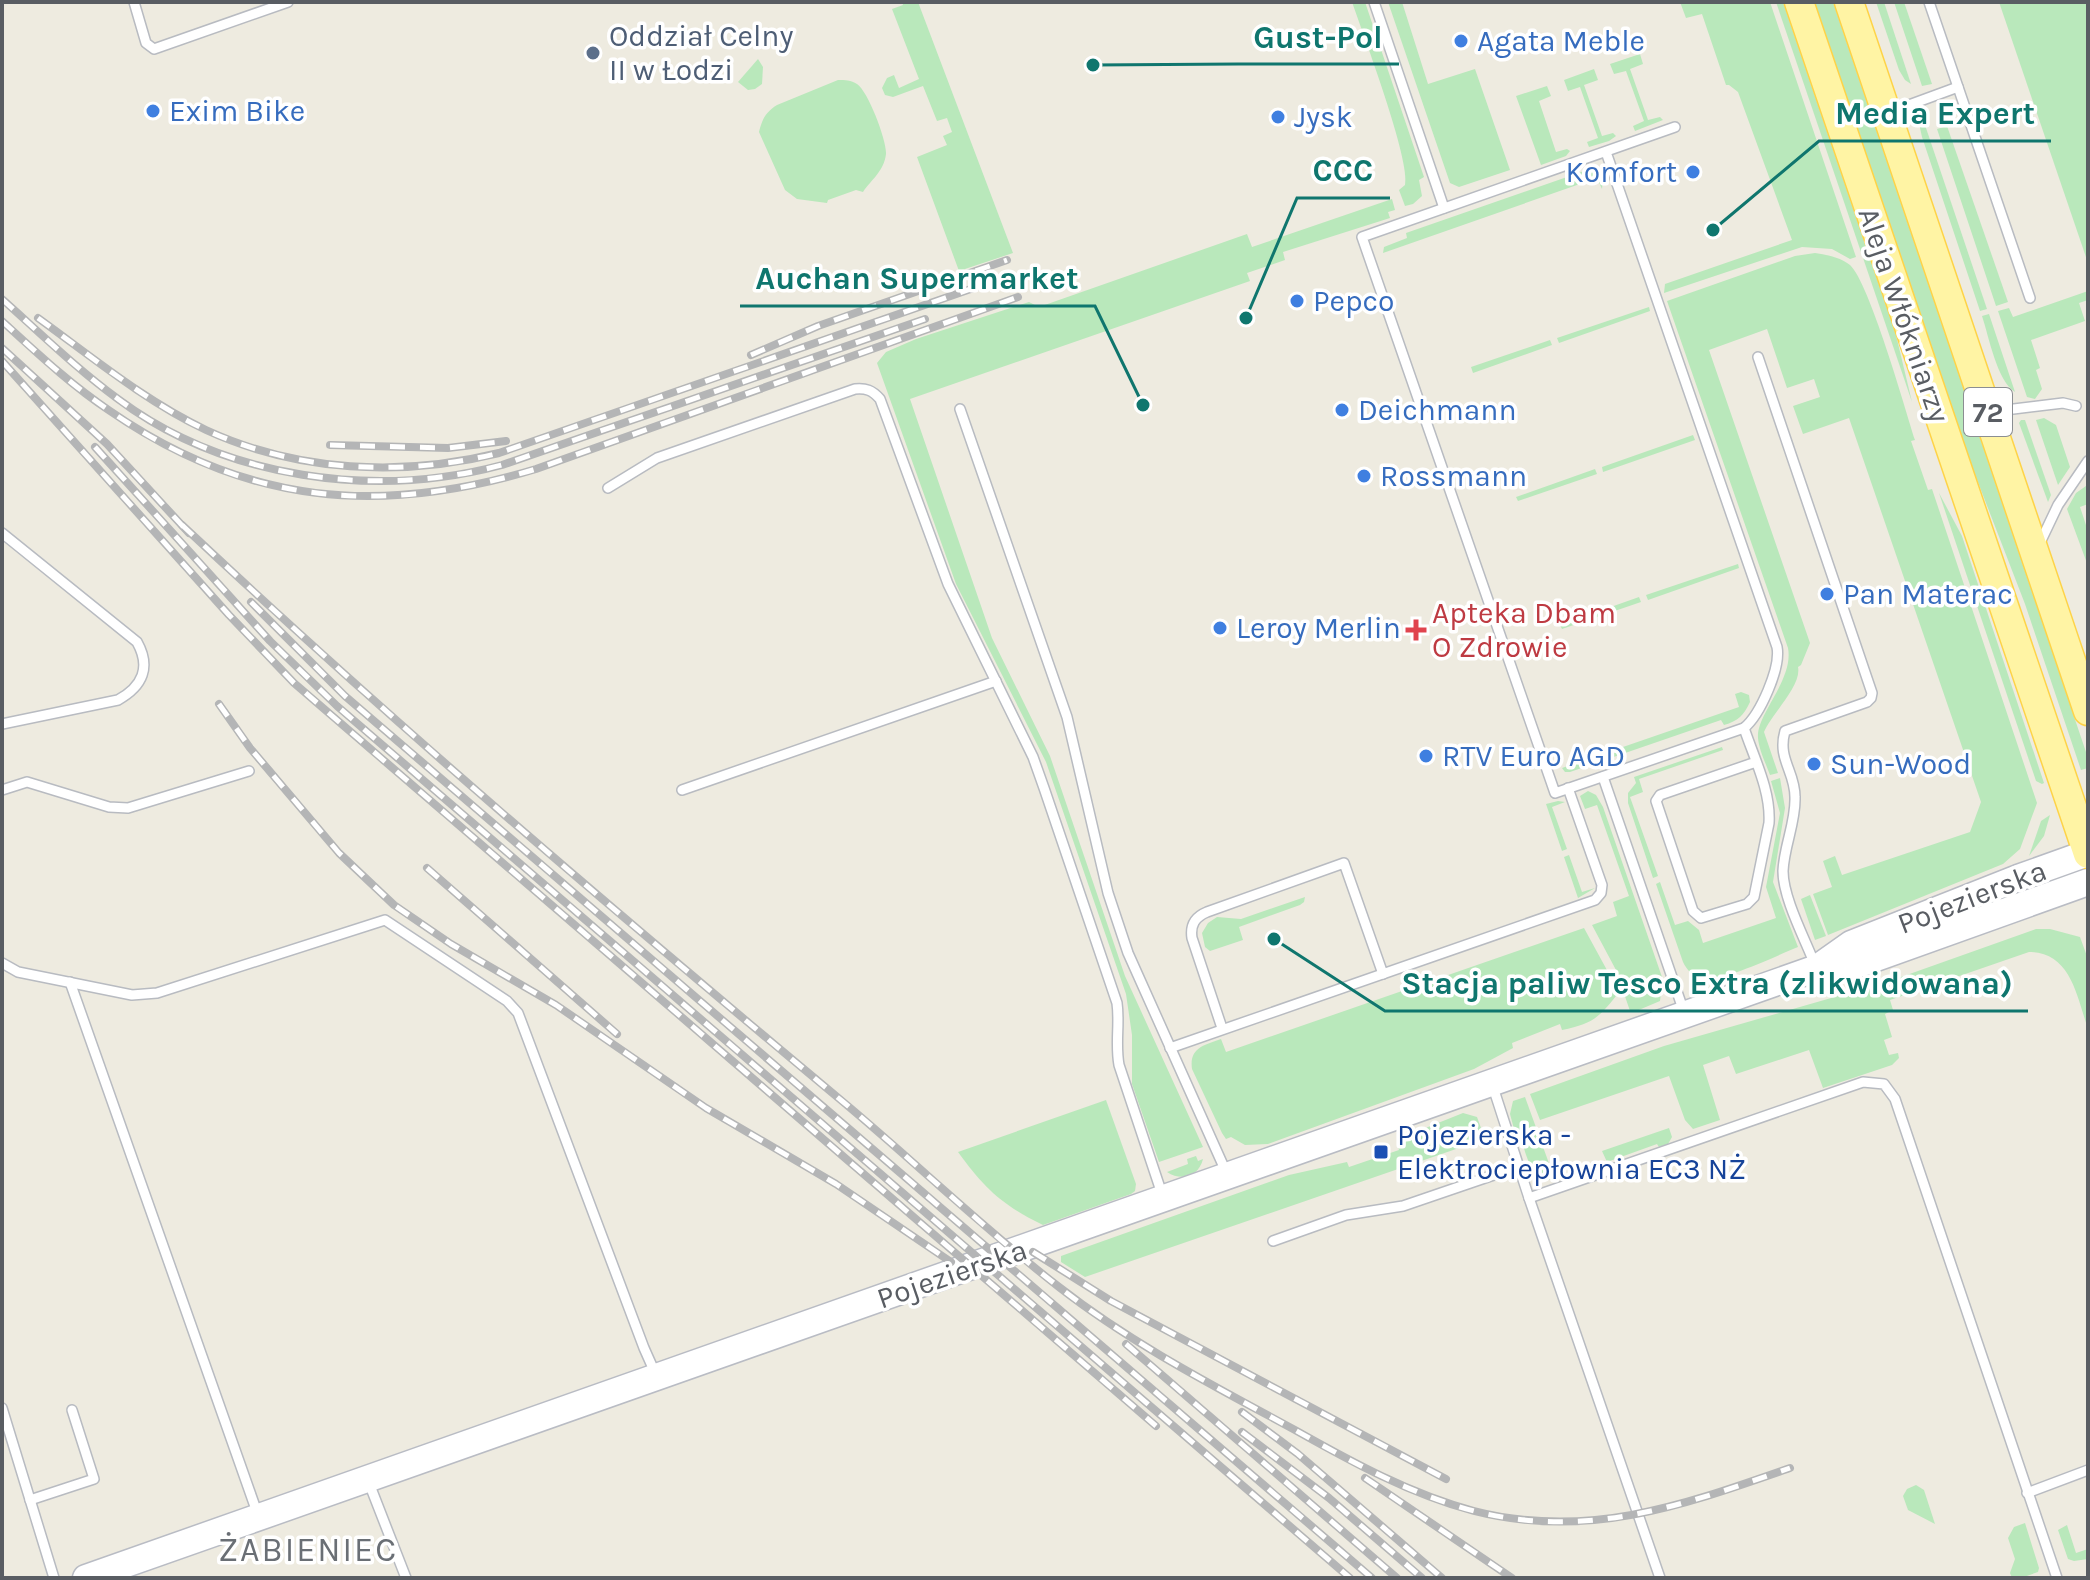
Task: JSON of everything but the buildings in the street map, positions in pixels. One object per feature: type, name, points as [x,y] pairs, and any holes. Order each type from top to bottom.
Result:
[{"type":"main road","name":"Aleja Włókniarzy","points":[[1799,2],[2088,853]]},
{"type":"main road","name":"Aleja Włókniarzy","points":[[1849,2],[2088,711]]},
{"type":"street","name":"Pojezierska","points":[[1817,968],[1851,944],[2088,853]]},
{"type":"street","name":"Pojezierska","points":[[86,1578],[1817,968],[1859,964],[2088,882]]},
{"type":"lane","points":[[134,2],[146,43],[154,49],[288,2]]},
{"type":"lane","points":[[1374,2],[1444,208]]},
{"type":"lane","points":[[1929,2],[2030,298]]},
{"type":"lane","points":[[1887,113],[1958,87]]},
{"type":"lane","points":[[1606,152],[1777,647],[1778,659],[1776,671],[1753,718],[1744,728],[1555,793],[1362,237],[1675,127]]},
{"type":"lane","points":[[1758,357],[1872,693],[1867,702],[1785,731],[1782,742],[1781,751],[1795,798],[1783,873],[1817,968]]},
{"type":"lane","points":[[608,488],[657,458],[855,389],[865,388],[873,392],[884,408],[948,584],[1033,757],[1117,1003],[1119,1065],[1164,1200]]},
{"type":"lane","points":[[1988,412],[2063,403],[2076,406]]},
{"type":"lane","points":[[960,409],[1067,717],[1108,893],[1137,977],[1229,1177]]},
{"type":"lane","points":[[2035,553],[2058,505],[2088,461]]},
{"type":"lane","points":[[2,533],[137,642],[145,668],[140,683],[118,700],[2,724]]},
{"type":"lane","points":[[682,790],[996,681]]},
{"type":"lane","points":[[1744,728],[1756,762],[1770,817],[1754,897],[1747,904],[1701,918],[1693,911],[1656,801],[1660,795],[1756,762]]},
{"type":"lane","points":[[2,790],[27,782],[109,807],[128,808],[249,771]]},
{"type":"lane","points":[[1603,777],[1686,1016]]},
{"type":"lane","points":[[1170,1048],[1599,897],[1602,885],[1568,788]]},
{"type":"lane","points":[[1222,1028],[1192,938],[1195,920],[1207,912],[1344,863],[1383,974]]},
{"type":"lane","points":[[2,963],[18,972],[132,995],[157,993],[385,920],[507,1001],[518,1013],[658,1378]]},
{"type":"lane","points":[[70,982],[259,1518]]},
{"type":"lane","points":[[1529,1198],[1863,1082],[1884,1084],[1895,1099],[2057,1578]]},
{"type":"lane","points":[[1492,1084],[1660,1578]]},
{"type":"lane","points":[[1273,1241],[1346,1215],[1403,1206],[1520,1166]]},
{"type":"lane","points":[[2,1408],[54,1578]]},
{"type":"lane","points":[[30,1500],[94,1479],[72,1410]]},
{"type":"lane","points":[[2027,1493],[2088,1470]]},
{"type":"lane","points":[[368,1479],[406,1578]]},
{"type":"green space","points":[[902,2],[918,2],[1013,253],[959,271],[917,157],[947,145],[943,136],[952,132],[947,118],[937,121],[923,86],[893,97],[885,95],[882,88],[887,78],[894,75],[899,88],[919,79],[892,9],[903,5]]},
{"type":"green space","points":[[1352,2],[1365,2],[1424,177],[1419,180],[1422,196],[1413,204],[1405,206],[1399,190],[1405,185],[1401,151]]},
{"type":"green space","points":[[1388,2],[1402,2],[1428,84],[1475,69],[1510,170],[1459,187],[1450,183]]},
{"type":"green space","points":[[1680,2],[1770,2],[1856,257],[1850,259],[1832,249],[1802,247],[1664,293],[1665,284],[1792,240],[1738,92],[1726,85],[1702,14],[1686,18]]},
{"type":"green space","points":[[1776,2],[1783,2],[1896,335],[1912,402]]},
{"type":"green space","points":[[1814,2],[1833,2],[2088,758],[2088,768],[2081,770],[2025,604],[1964,446]]},
{"type":"green space","points":[[1876,2],[1884,2],[1911,84],[1899,70]]},
{"type":"green space","points":[[1894,2],[1904,2],[1932,84],[1922,86]]},
{"type":"green space","points":[[1999,2],[2088,2],[2088,263]]},
{"type":"green space","points":[[1640,54],[1643,64],[1630,69],[1648,120],[1660,117],[1663,120],[1635,131],[1633,126],[1644,121],[1626,71],[1614,74],[1610,64]]},
{"type":"green space","points":[[758,59],[763,67],[762,84],[748,90],[738,82]]},
{"type":"green space","points":[[1594,69],[1598,80],[1584,85],[1602,136],[1613,133],[1616,136],[1589,147],[1587,142],[1598,138],[1580,87],[1568,91],[1564,80]]},
{"type":"green space","points":[[838,80],[855,83],[866,96],[883,139],[885,160],[863,192],[856,190],[827,203],[797,199],[785,190],[759,132],[762,123],[767,113],[777,105]]},
{"type":"green space","points":[[1547,86],[1551,96],[1539,101],[1556,152],[1570,151],[1566,156],[1541,165],[1516,96]]},
{"type":"green space","points":[[1923,119],[1987,309],[1980,311],[1922,137],[1920,128]]},
{"type":"green space","points":[[1947,126],[2008,302],[1996,306],[1937,129]]},
{"type":"green space","points":[[1596,169],[1603,177],[1602,189],[1597,178],[1383,253],[1384,247],[1407,238],[1406,233]]},
{"type":"green space","points":[[1392,199],[1395,210],[1388,212],[1390,218],[1283,252],[1285,260],[1247,273],[1250,281],[910,399],[992,638],[1050,756],[1125,976],[1203,1147],[1159,1162],[1132,1084],[1132,1035],[1126,994],[1046,762],[956,584],[877,363],[886,352],[916,339],[1029,302],[1039,307],[1247,234],[1252,247]]},
{"type":"green space","points":[[1815,253],[1838,258],[1850,265],[1867,295],[1915,440],[1911,441],[1928,490],[1932,489],[2037,803],[2020,849],[2003,864],[1828,935],[1813,894],[1832,887],[1823,861],[1835,856],[1842,875],[1970,832],[1981,802],[1849,418],[1803,434],[1793,406],[1820,397],[1814,379],[1787,388],[1767,329],[1709,350],[1810,643],[1798,667],[1796,682],[1764,732],[1778,773],[1770,775],[1760,747],[1759,729],[1786,672],[1788,648],[1667,301],[1795,256]]},
{"type":"green space","points":[[2088,291],[2088,300],[2079,303],[2085,321],[2031,340],[2040,368],[2036,370],[2042,389],[2035,399],[2027,397],[1998,311],[2009,308],[2013,317]]},
{"type":"green space","points":[[1649,307],[1650,311],[1559,343],[1557,338]]},
{"type":"green space","points":[[1989,314],[2015,392],[2003,378],[1994,358],[1982,316]]},
{"type":"green space","points":[[1550,340],[1552,345],[1473,373],[1471,367]]},
{"type":"green space","points":[[2044,418],[2056,425],[2070,467],[2058,485],[2036,420]]},
{"type":"green space","points":[[2025,420],[2051,495],[2048,502],[2019,423]]},
{"type":"green space","points":[[1693,435],[1695,440],[1603,472],[1602,467]]},
{"type":"green space","points":[[1595,469],[1597,474],[1518,501],[1516,497]]},
{"type":"green space","points":[[2086,486],[2088,504],[2080,507],[2088,531],[2088,566],[2067,509],[2076,493]]},
{"type":"green space","points":[[1939,493],[1962,536],[2042,784],[2036,781]]},
{"type":"green space","points":[[1738,564],[1739,568],[1648,600],[1646,595]]},
{"type":"green space","points":[[1639,597],[1641,602],[1562,629],[1560,625]]},
{"type":"green space","points":[[1741,692],[1749,695],[1750,702],[1740,717],[1729,723],[1724,725],[1721,720],[1570,772],[1562,768],[1739,707],[1735,694]]},
{"type":"green space","points":[[1722,747],[1723,750],[1639,779],[1643,792],[1630,797],[1658,876],[1653,878],[1628,803],[1628,793],[1636,783],[1634,777]]},
{"type":"green space","points":[[1780,778],[1785,808],[1773,882],[1798,947],[1723,976],[1698,977],[1683,962],[1656,884],[1660,882],[1675,925],[1688,921],[1699,930],[1703,943],[1776,918],[1766,887],[1780,813],[1771,781]]},
{"type":"green space","points":[[1588,791],[1596,795],[1603,807],[1662,977],[1656,979],[1661,993],[1660,1001],[1634,1012],[1630,1011],[1616,970],[1592,925],[1617,916],[1613,902],[1629,896],[1597,805],[1585,809],[1580,796]]},
{"type":"green space","points":[[1565,802],[1552,807],[1567,849],[1562,851],[1546,804]]},
{"type":"green space","points":[[2050,815],[2044,836],[2029,856],[2041,821]]},
{"type":"green space","points":[[1569,855],[1582,892],[1595,888],[1578,898],[1564,857]]},
{"type":"green space","points":[[1810,895],[1826,936],[1815,940],[1801,899]]},
{"type":"green space","points":[[1305,897],[1300,905],[1239,927],[1243,940],[1210,951],[1205,947],[1202,933],[1208,923],[1217,917],[1241,919]]},
{"type":"green space","points":[[1584,928],[1608,972],[1616,996],[1593,1019],[1562,1030],[1560,1024],[1512,1043],[1513,1048],[1474,1069],[1268,1144],[1245,1145],[1231,1137],[1226,1139],[1192,1069],[1195,1052],[1215,1041],[1221,1039],[1226,1052]]},
{"type":"green space","points":[[2036,929],[2050,929],[2080,937],[2088,959],[2088,1029],[2076,991],[2063,968],[2043,954],[2029,952],[1890,1000],[1893,1010],[1885,1014],[1892,1037],[1884,1040],[1889,1055],[1898,1053],[1899,1058],[1892,1065],[1823,1088],[1809,1050],[1736,1074],[1729,1056],[1703,1065],[1720,1120],[1693,1129],[1685,1120],[1669,1076],[1540,1120],[1530,1094],[1664,1046],[1887,982]]},
{"type":"green space","points":[[1525,1097],[1555,1180],[1539,1176],[1533,1170],[1518,1128],[1514,1129],[1510,1114],[1513,1101]]},
{"type":"green space","points":[[1106,1100],[1136,1184],[1135,1191],[1043,1225],[1016,1211],[995,1195],[958,1152]]},
{"type":"green space","points":[[1463,1113],[1477,1117],[1485,1139],[1085,1277],[1061,1262],[1061,1256],[1289,1175],[1347,1162],[1349,1167],[1399,1150],[1397,1144]]},
{"type":"green space","points":[[1669,1128],[1672,1137],[1668,1144],[1659,1147],[1657,1144],[1607,1162],[1602,1151]]},
{"type":"green space","points":[[1196,1156],[1198,1161],[1203,1159],[1201,1165],[1189,1176],[1178,1177],[1167,1172],[1188,1164],[1187,1159]]},
{"type":"green space","points":[[1916,1485],[1924,1490],[1935,1524],[1908,1510],[1903,1496],[1907,1489]]},
{"type":"green space","points":[[2025,1523],[2039,1568],[2038,1572],[2012,1578],[2010,1573],[2015,1559],[2008,1538],[2014,1527]]},
{"type":"green space","points":[[2067,1525],[2076,1553],[2088,1549],[2088,1559],[2068,1559],[2058,1530]]},
{"type":"railway","points":[[751,355],[818,326],[1007,260]]},
{"type":"railway","points":[[38,318],[140,392],[206,430],[277,455],[313,462],[388,467],[462,461],[499,453],[1011,275]]},
{"type":"railway","points":[[2,321],[82,390],[161,442],[212,466],[263,483],[316,493],[369,496],[423,493],[478,484],[536,469],[1018,297]]},
{"type":"railway","points":[[2,299],[103,387],[160,426],[205,448],[253,464],[302,475],[353,480],[403,480],[453,475],[502,465],[925,319]]},
{"type":"railway","points":[[2,348],[107,444],[189,533]]},
{"type":"railway","points":[[2,361],[229,615],[294,683],[1156,1426]]},
{"type":"railway","points":[[330,445],[448,448],[506,441]]},
{"type":"railway","points":[[95,447],[270,641],[337,706],[1350,1578]]},
{"type":"railway","points":[[182,525],[343,673],[508,818],[1004,1242],[1087,1308],[1174,1363],[1382,1476],[1450,1504],[1516,1519],[1557,1522],[1635,1514],[1673,1506],[1790,1468]]},
{"type":"railway","points":[[251,602],[345,696],[1372,1578]]},
{"type":"railway","points":[[219,704],[250,748],[339,853],[394,905],[451,944],[556,1005],[706,1108],[836,1184],[951,1262]]},
{"type":"railway","points":[[427,868],[617,1034]]},
{"type":"railway","points":[[1033,1252],[1111,1301],[1446,1479]]},
{"type":"railway","points":[[1126,1344],[1397,1578]]},
{"type":"railway","points":[[1242,1412],[1298,1454],[1442,1578]]},
{"type":"railway","points":[[1242,1432],[1329,1498],[1422,1578]]},
{"type":"railway","points":[[1365,1478],[1512,1578]]},
{"type":"place","name":"Agata Meble","points":[[1461,41]]},
{"type":"place","name":"Oddział Celny II w Łodzi","points":[[593,53]]},
{"type":"place","name":"Gust-Pol","points":[[1093,65]]},
{"type":"place","name":"Exim Bike","points":[[153,111]]},
{"type":"place","name":"Jysk","points":[[1278,117]]},
{"type":"place","name":"Komfort","points":[[1693,172]]},
{"type":"place","name":"Media Expert","points":[[1713,230]]},
{"type":"place","name":"Pepco","points":[[1297,301]]},
{"type":"place","name":"CCC","points":[[1246,318]]},
{"type":"place","name":"Auchan Supermarket","points":[[1143,405]]},
{"type":"place","name":"Deichmann","points":[[1342,410]]},
{"type":"place","name":"Rossmann","points":[[1364,476]]},
{"type":"place","name":"Pan Materac","points":[[1827,594]]},
{"type":"place","name":"Leroy Merlin","points":[[1220,628]]},
{"type":"place","name":"Apteka Dbam O Zdrowie","points":[[1416,630]]},
{"type":"place","name":"RTV Euro AGD","points":[[1426,756]]},
{"type":"place","name":"Sun-Wood","points":[[1814,764]]},
{"type":"place","name":"Stacja paliw Tesco Extra (zlikwidowana)","points":[[1274,939]]},
{"type":"place","name":"Pojezierska - Elektrociepłownia EC3 NŻ","points":[[1381,1152]]},
{"type":"district","name":"ŻABIENIEC","points":[[308,1549]]}]
